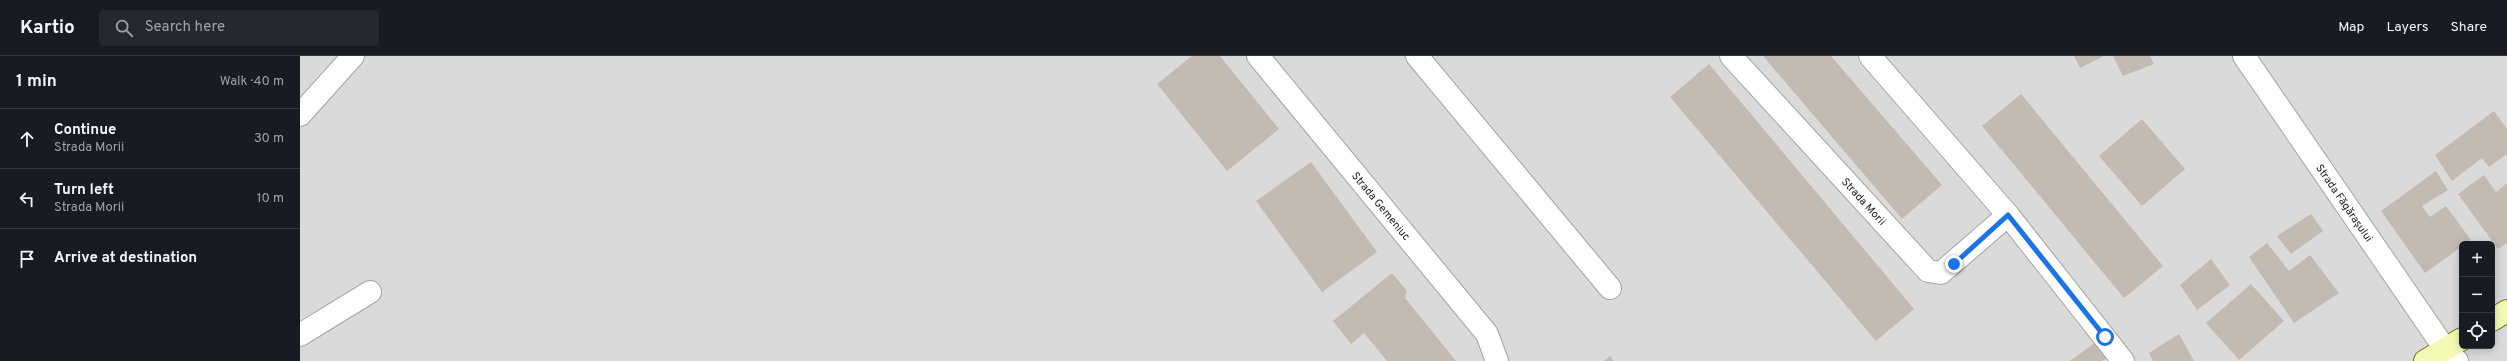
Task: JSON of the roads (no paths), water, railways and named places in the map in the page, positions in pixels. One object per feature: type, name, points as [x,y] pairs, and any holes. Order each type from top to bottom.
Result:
[{"type":"main road","points":[[2495,318],[2507,311]]},
{"type":"main road","points":[[2426,361],[2455,350]]},
{"type":"street","points":[[300,115],[353,56]]},
{"type":"street","name":"Strada Gemeniuc","points":[[1258,56],[1487,334],[1497,361]]},
{"type":"street","points":[[1417,56],[1610,288]]},
{"type":"street","name":"Strada Morii","points":[[1731,56],[1928,271],[1941,274],[2008,215]]},
{"type":"street","points":[[1870,56],[2008,215],[2123,361]]},
{"type":"street","name":"Strada Făgărașului","points":[[2244,56],[2455,350]]},
{"type":"street","points":[[300,335],[370,292]]}]
